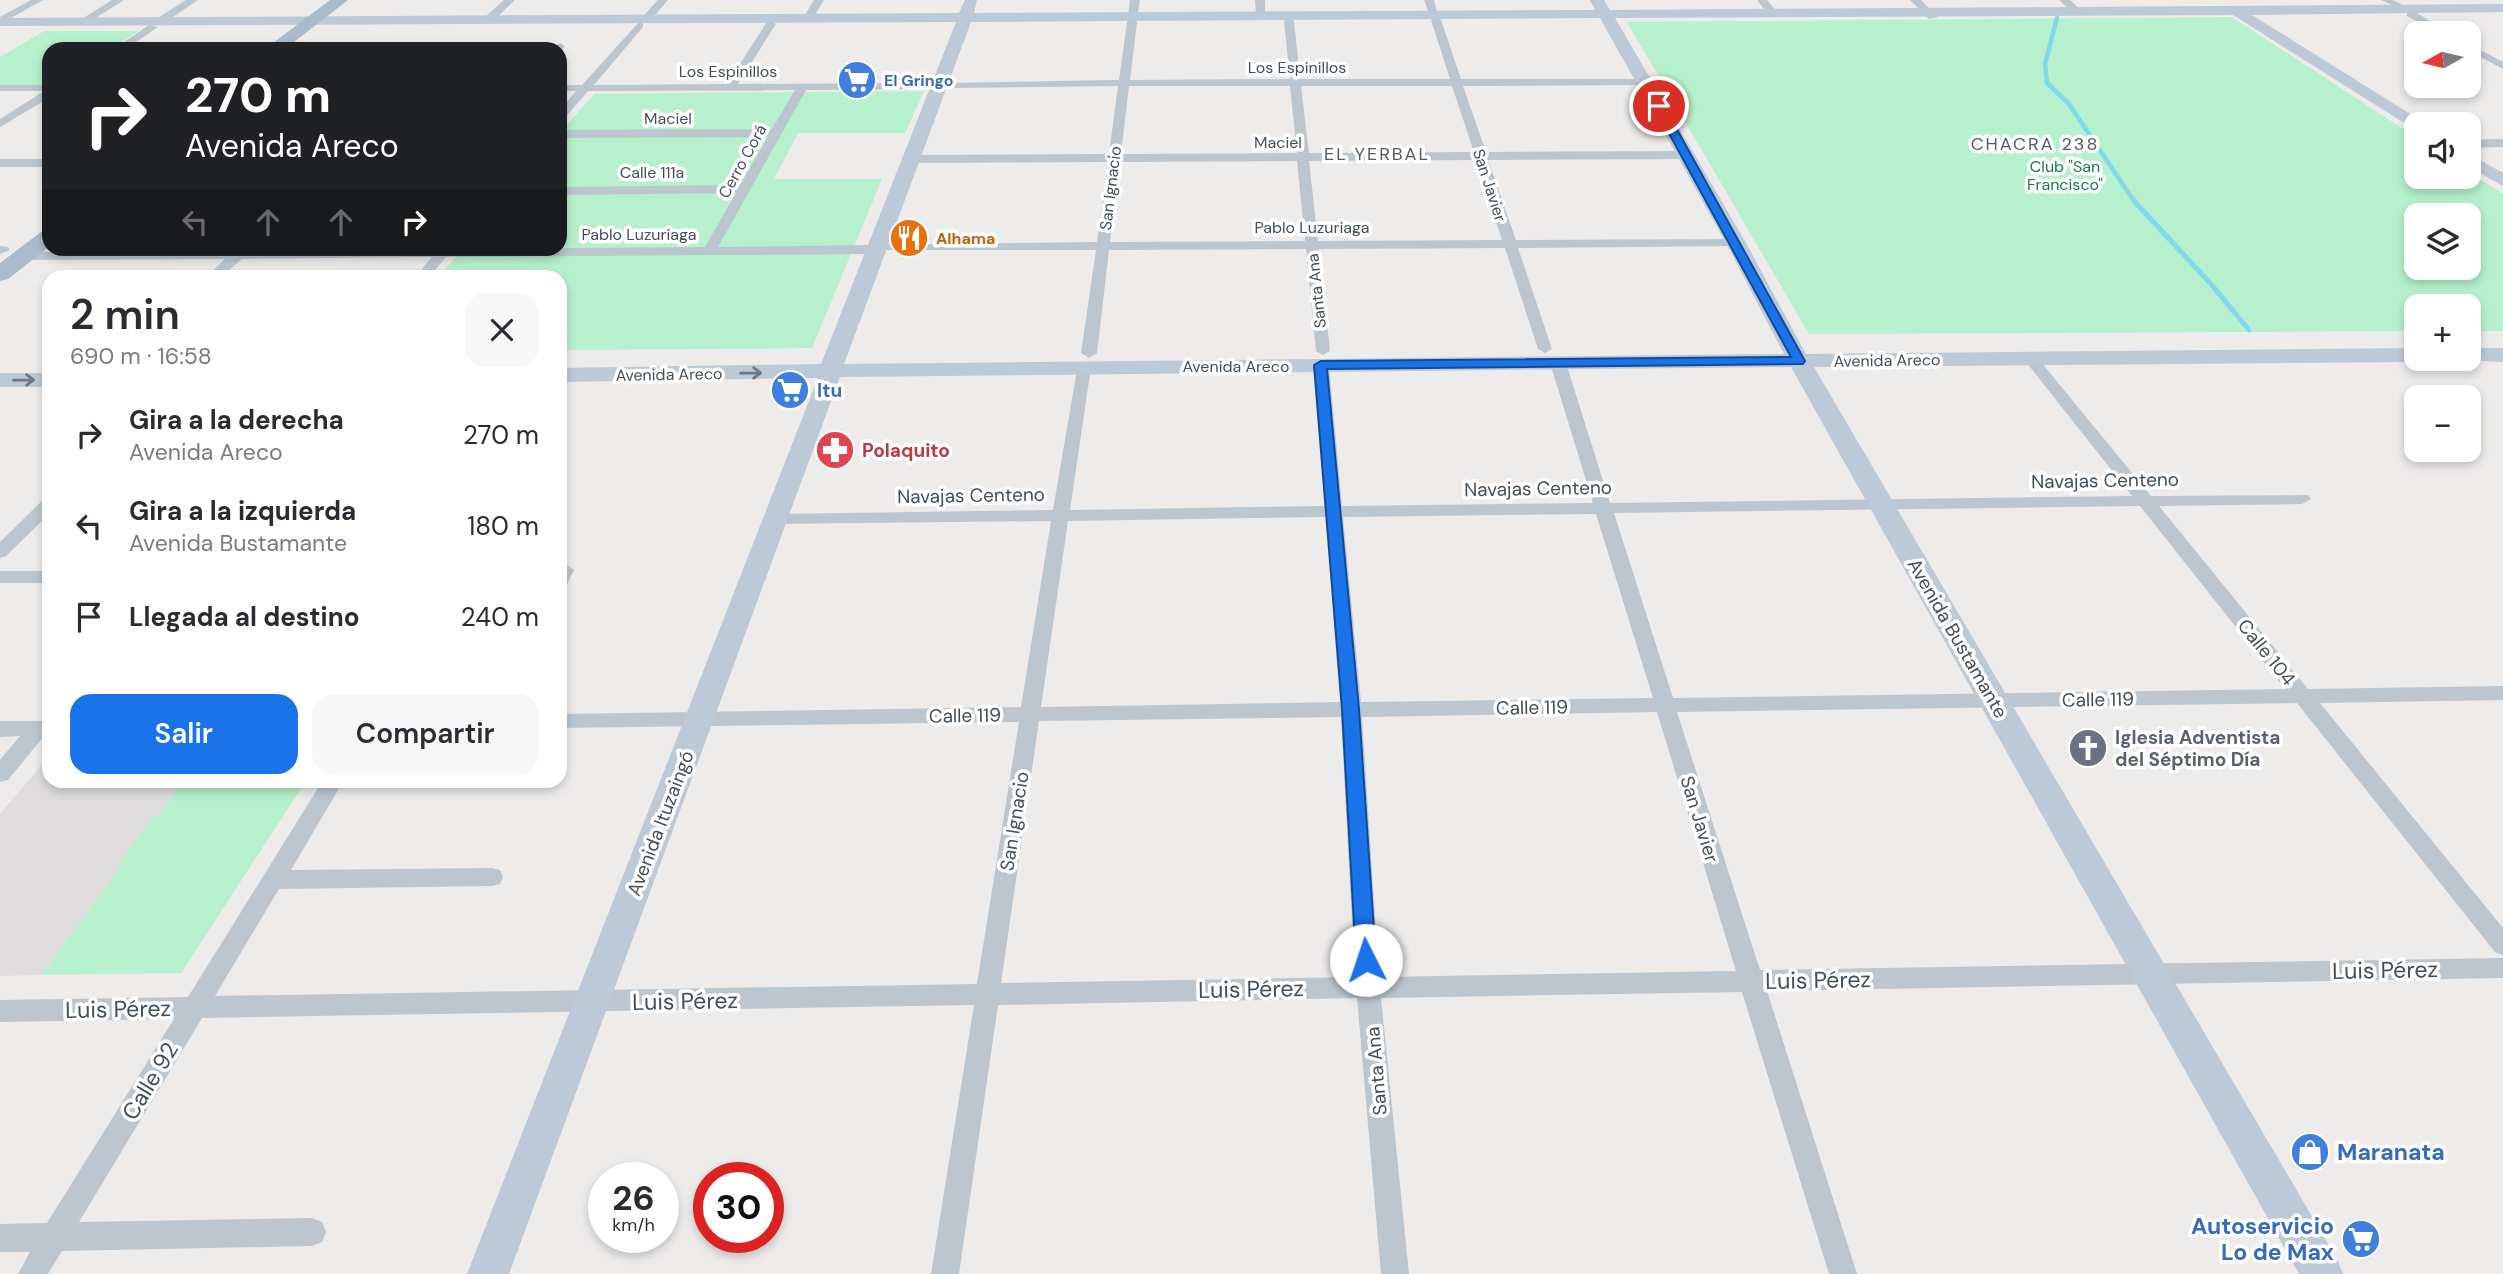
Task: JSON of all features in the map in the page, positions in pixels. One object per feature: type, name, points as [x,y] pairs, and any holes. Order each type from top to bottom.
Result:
[{"type":"main road","points":[[302,42],[340,0]]},
{"type":"main road","points":[[286,42],[360,0]]},
{"type":"main road","points":[[2218,0],[2241,10],[2406,112]]},
{"type":"main road","points":[[1603,11],[1767,6],[2041,13],[2067,9],[2503,13]]},
{"type":"main road","points":[[1132,19],[1260,8],[1433,11],[1925,9]]},
{"type":"main road","points":[[2408,12],[2503,8]]},
{"type":"main road","points":[[2241,10],[2404,117]]},
{"type":"main road","points":[[0,29],[156,24],[643,21],[972,14],[1289,21],[1433,11]]},
{"type":"main road","name":"Avenida Bustamante","points":[[1603,11],[1736,243],[1795,354],[2322,1274]]},
{"type":"main road","points":[[320,23],[489,19],[771,24],[972,14]]},
{"type":"main road","name":"Avenida Ituzaingó","points":[[488,1274],[775,519],[883,248],[972,14]]},
{"type":"main road","points":[[0,21],[156,24]]},
{"type":"main road","points":[[2481,160],[2503,174]]},
{"type":"main road","points":[[2481,167],[2503,181]]},
{"type":"main road","points":[[0,274],[7,252],[42,222]]},
{"type":"main road","points":[[7,252],[42,240]]},
{"type":"main road","points":[[2481,341],[2503,341]]},
{"type":"main road","name":"Avenida Areco","points":[[567,358],[837,361],[1795,354],[2404,342]]},
{"type":"main road","name":"Avenida Areco","points":[[1795,354],[2031,359],[2404,355]]},
{"type":"main road","points":[[2481,355],[2503,355]]},
{"type":"main road","name":"Avenida Areco","points":[[567,375],[837,361]]},
{"type":"main road","points":[[0,363],[42,362]]},
{"type":"main road","points":[[0,380],[42,380]]},
{"type":"street","points":[[0,21],[38,0]]},
{"type":"street","points":[[82,22],[119,0]]},
{"type":"street","points":[[129,42],[193,0]]},
{"type":"street","points":[[489,19],[510,0]]},
{"type":"street","points":[[567,109],[663,0]]},
{"type":"street","points":[[808,18],[819,0]]},
{"type":"street","name":"San Ignacio","points":[[945,1274],[1086,360],[1135,0]]},
{"type":"street","points":[[2386,0],[2424,21]]},
{"type":"street","name":"San Javier","points":[[1433,11],[1510,244],[1604,508],[1843,1274]]},
{"type":"street","name":"Santa Ana","points":[[1289,21],[1322,358],[1351,709],[1368,988],[1395,1274]]},
{"type":"street","points":[[730,87],[771,24]]},
{"type":"street","points":[[2482,54],[2503,66]]},
{"type":"street","name":"Los Espinillos","points":[[567,88],[1124,82],[1644,82]]},
{"type":"street","name":"Cerro Corá","points":[[710,250],[802,87]]},
{"type":"street","points":[[0,88],[42,91]]},
{"type":"street","points":[[0,124],[42,96]]},
{"type":"street","name":"Maciel","points":[[567,134],[776,133]]},
{"type":"street","points":[[2481,144],[2503,144]]},
{"type":"street","name":"Maciel","points":[[916,159],[1686,155]]},
{"type":"street","points":[[0,163],[42,163]]},
{"type":"street","name":"Calle 111a","points":[[567,191],[744,189]]},
{"type":"street","name":"Pablo Luzuriaga","points":[[567,251],[1736,243]]},
{"type":"street","name":"Pablo Luzuriaga","points":[[7,252],[42,252]]},
{"type":"street","points":[[221,270],[236,256]]},
{"type":"street","points":[[429,270],[442,256]]},
{"type":"street","name":"Calle 104","points":[[2031,359],[2503,945]]},
{"type":"street","name":"Navajas Centeno","points":[[775,519],[2302,499]]},
{"type":"street","points":[[0,552],[42,511]]},
{"type":"street","points":[[0,577],[42,577]]},
{"type":"street","name":"Calle 119","points":[[567,721],[2503,693]]},
{"type":"street","points":[[0,729],[42,728]]},
{"type":"street","points":[[0,774],[42,730]]},
{"type":"street","name":"Calle 92","points":[[32,1274],[329,788]]},
{"type":"street","points":[[273,880],[492,877]]},
{"type":"street","name":"Luis Pérez","points":[[0,1011],[591,1003],[2503,968]]},
{"type":"street","points":[[0,1238],[312,1232]]},
{"type":"shaded area","points":[[42,764],[42,788],[179,788],[42,975],[0,976],[0,814]]},
{"type":"green space","name":"Club \"San Francisco\"","points":[[2232,17],[2404,129],[2404,189],[2481,189],[2481,180],[2503,194],[2503,331],[2481,331],[2481,294],[2404,294],[2404,331],[1809,334],[1627,22]]},
{"type":"green space","points":[[44,31],[139,31],[121,42],[42,42],[42,85],[0,85],[0,57]]},
{"type":"green space","points":[[924,91],[905,133],[798,133],[774,179],[882,179],[812,348],[567,350],[567,270],[444,270],[457,256],[567,256],[567,125],[594,94]]},
{"type":"green space","points":[[179,788],[301,788],[181,973],[42,975],[120,868],[117,867],[153,817],[157,817]]},
{"type":"waterway","points":[[2057,18],[2045,64],[2047,83],[2069,104],[2136,204]]},
{"type":"waterway","points":[[2135,202],[2210,283],[2249,330]]},
{"type":"place","name":"El Gringo","points":[[857,80]]},
{"type":"place","name":"Alhama","points":[[909,238]]},
{"type":"place","name":"Itu","points":[[790,390]]},
{"type":"place","name":"Polaquito","points":[[835,450]]},
{"type":"place","name":"Iglesia Adventista del Séptimo Día","points":[[2088,748]]},
{"type":"place","name":"Maranata","points":[[2310,1152]]},
{"type":"place","name":"Autoservicio Lo de Max","points":[[2361,1239]]},
{"type":"district","name":"CHACRA 238","points":[[2035,144]]},
{"type":"district","name":"EL YERBAL","points":[[1377,154]]},
{"type":"route","points":[[1366,960],[1351,709],[1321,365],[1799,361],[1659,106]]}]
